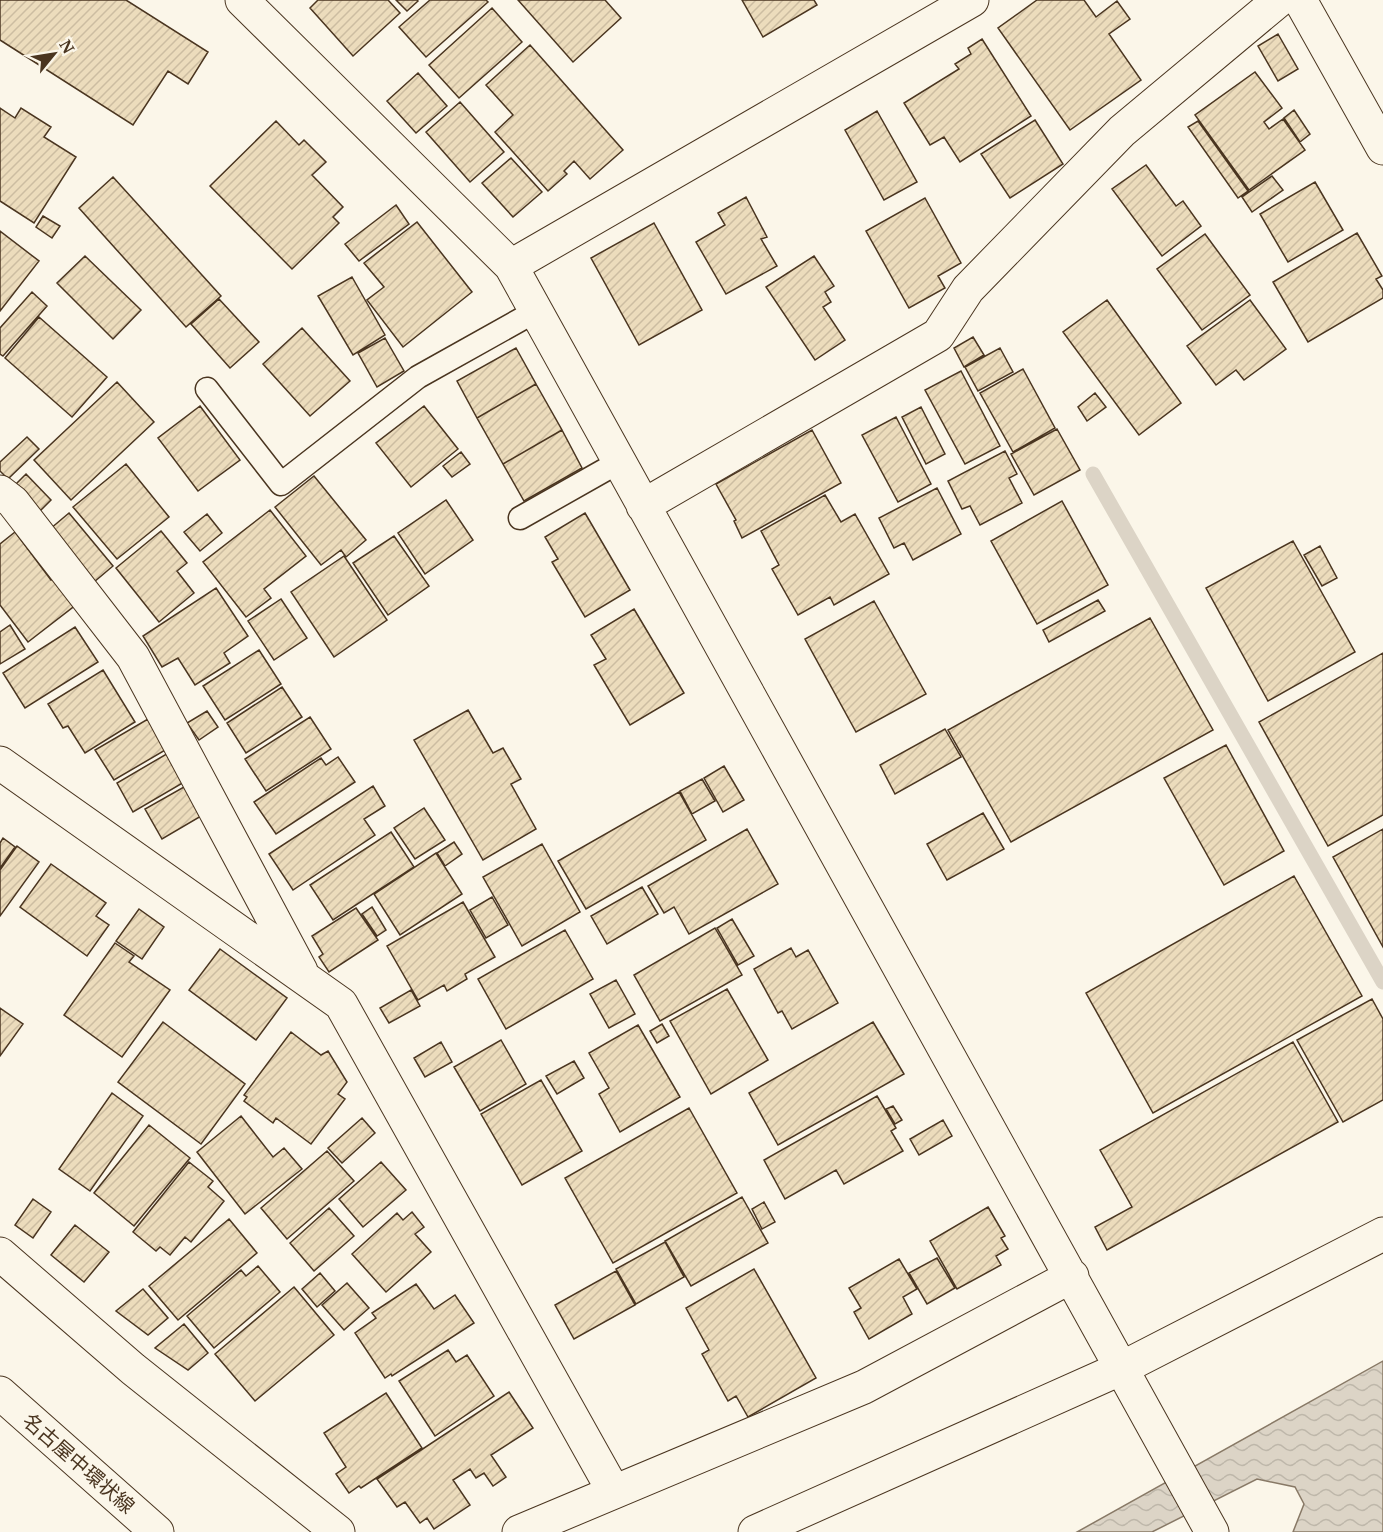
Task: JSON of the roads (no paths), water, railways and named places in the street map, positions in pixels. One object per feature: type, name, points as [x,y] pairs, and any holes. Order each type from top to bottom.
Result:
[{"type":"street","points":[[242,0],[511,266],[1210,1529]]},
{"type":"street","points":[[511,266],[972,0]]},
{"type":"street","points":[[643,506],[938,335],[968,289],[1122,131],[1280,0]]},
{"type":"street","points":[[1299,0],[1383,148]]},
{"type":"street","points":[[0,492],[14,502],[133,657],[304,978]]},
{"type":"street","points":[[0,763],[341,1004],[614,1492]]},
{"type":"street","points":[[755,1532],[1122,1368],[1383,1234]]},
{"type":"street","points":[[0,1254],[133,1369],[338,1532]]},
{"type":"street","points":[[519,1532],[864,1387],[1072,1276]]},
{"type":"street","name":"名古屋中環状線","points":[[0,1393],[158,1532]]},
{"type":"lane","points":[[207,389],[281,483],[418,377],[536,311]]},
{"type":"lane","points":[[520,518],[619,462]]},
{"type":"water","points":[[1383,1361],[1383,1532],[1293,1532],[1304,1504],[1295,1487],[1257,1479],[1152,1532],[1077,1532]]},
{"type":"waterway","points":[[1093,474],[1383,982]]}]
